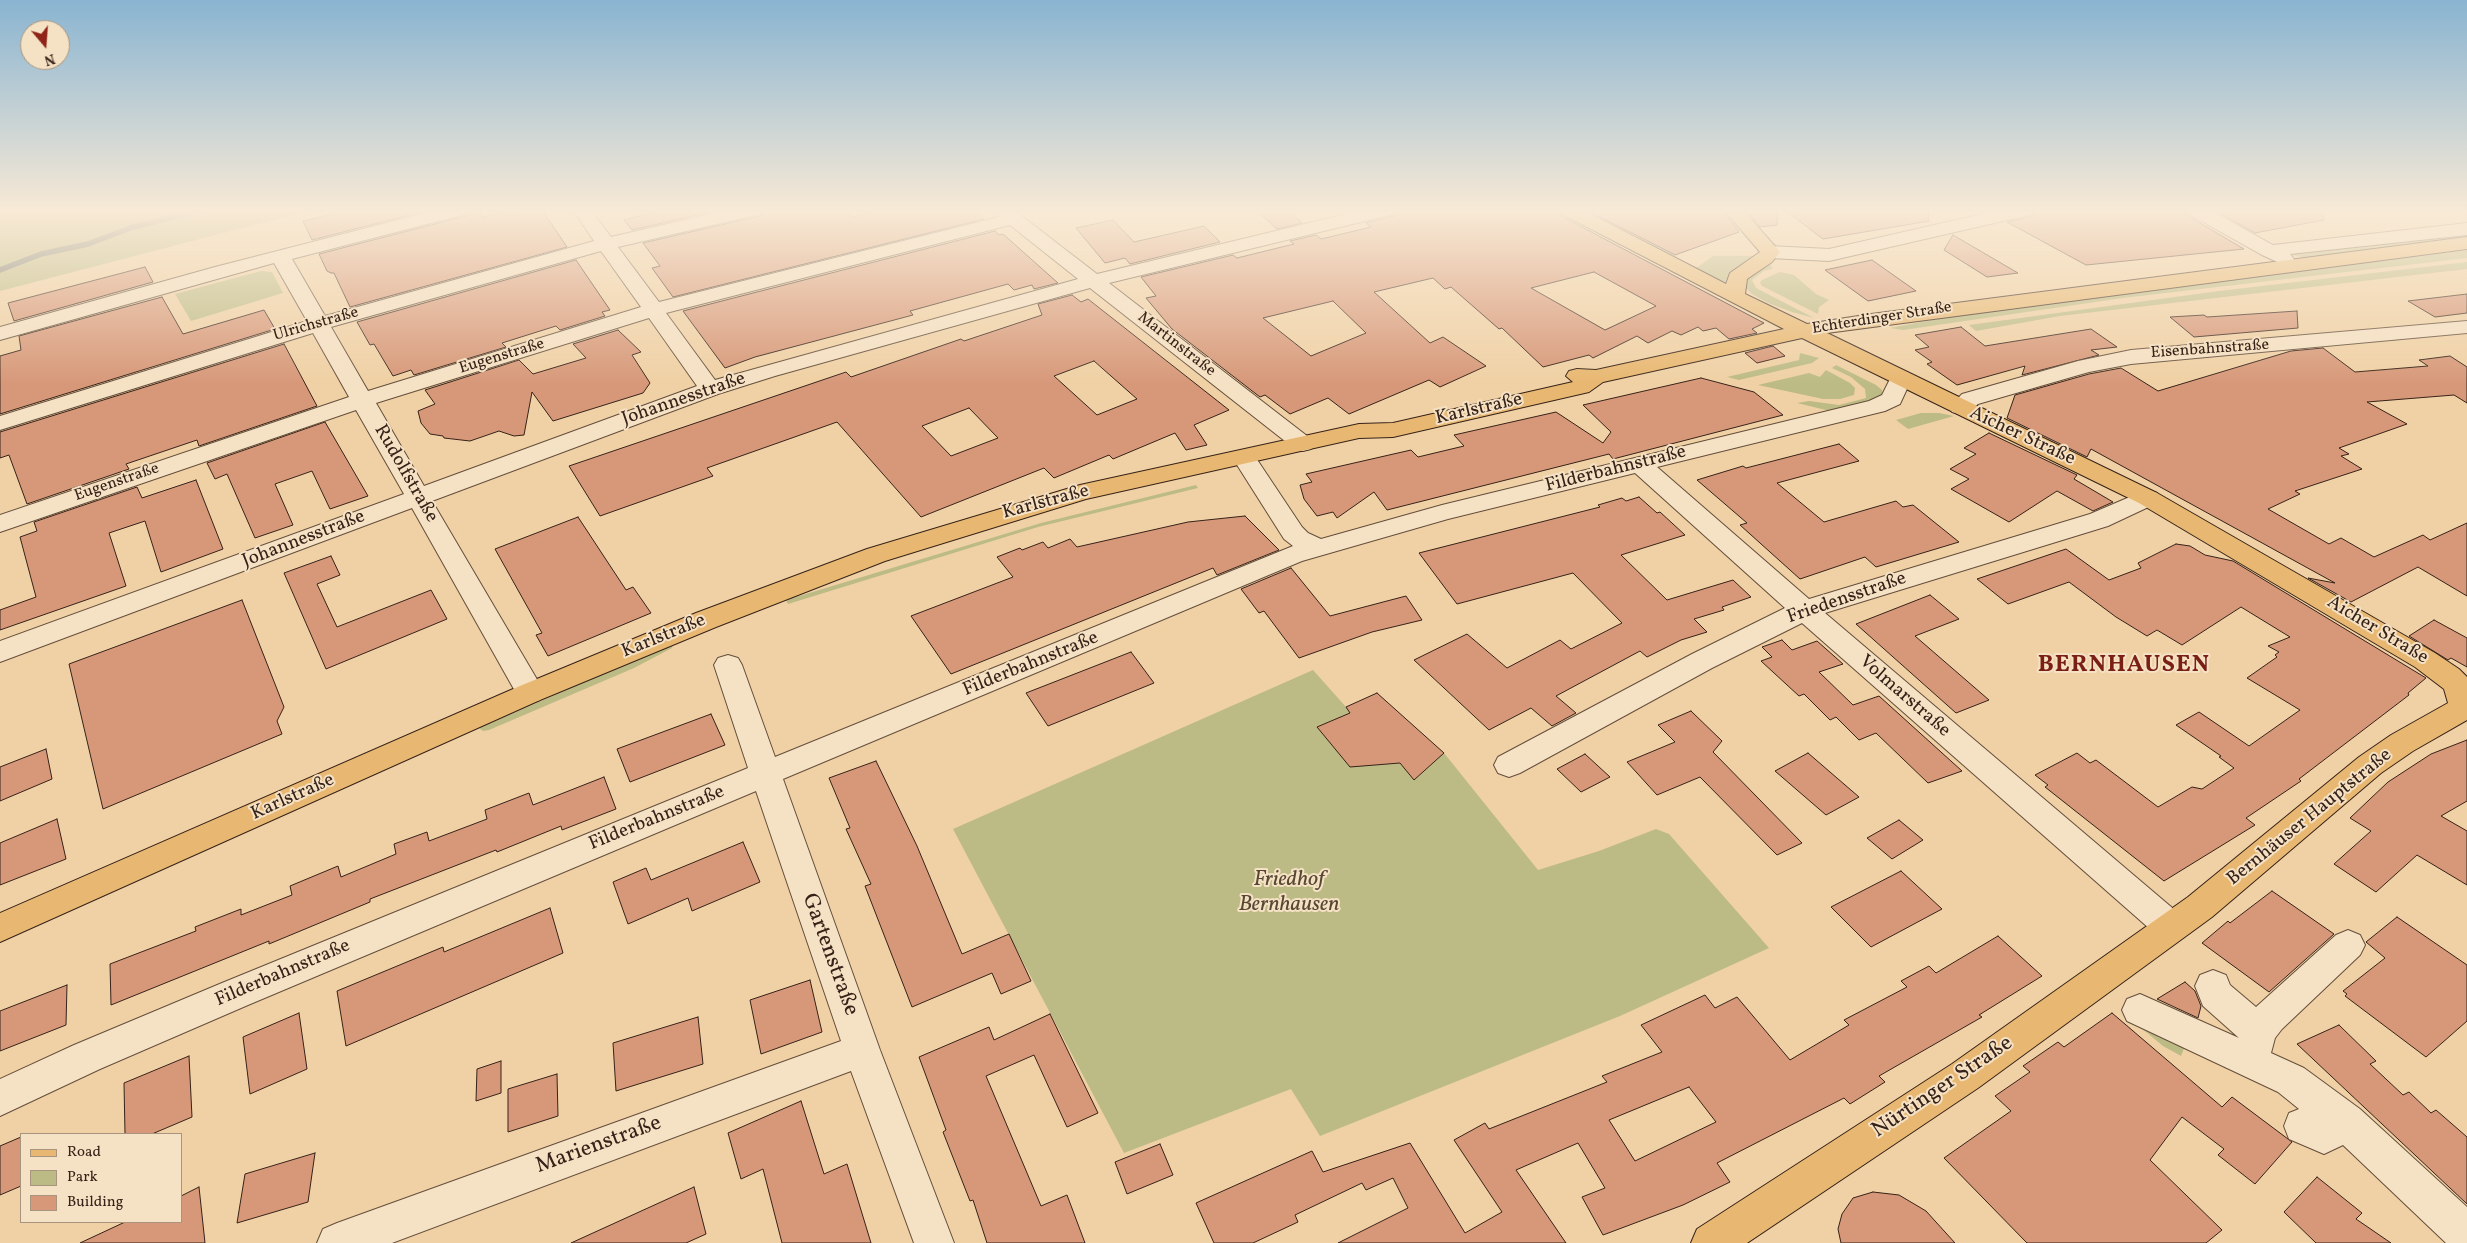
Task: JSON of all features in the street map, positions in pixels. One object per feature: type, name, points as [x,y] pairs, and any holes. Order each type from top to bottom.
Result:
[{"type":"main road","name":"Aicher Straße","points":[[1680,268],[1735,297],[2148,498],[2425,660],[2449,676],[2463,691]]},
{"type":"main road","points":[[1735,297],[1737,277],[1751,268]]},
{"type":"main road","name":"Echterdinger Straße","points":[[1803,330],[2264,268]]},
{"type":"main road","points":[[1871,320],[1866,337],[1871,349],[1901,378]]},
{"type":"main road","name":"Karlstraße","points":[[0,928],[530,693],[706,620],[876,555],[1080,493],[1358,431],[1393,430],[1438,413],[1506,397],[1581,387],[1596,377],[1803,330]]},
{"type":"main road","name":"Bernhäuser Hauptstraße","points":[[2171,927],[2206,902],[2370,765],[2402,743],[2458,712],[2462,703],[2463,691]]},
{"type":"main road","name":"Nürtinger Straße","points":[[1711,1243],[1965,1076],[2171,927]]},
{"type":"street","points":[[0,334],[237,268]]},
{"type":"street","name":"Rudolfstraße","points":[[287,268],[530,693]]},
{"type":"street","name":"Ulrichstraße","points":[[0,422],[318,324],[519,268]]},
{"type":"street","points":[[622,268],[710,389]]},
{"type":"street","name":"Eugenstraße","points":[[0,524],[362,400],[653,310],[808,268]]},
{"type":"street","name":"Martinstraße","points":[[1076,268],[1303,444]]},
{"type":"street","name":"Johannesstraße","points":[[0,652],[710,389],[785,366],[1093,281],[1147,268]]},
{"type":"street","name":"Eisenbahnstraße","points":[[1960,407],[1970,399],[2093,364],[2150,354],[2378,337],[2467,327]]},
{"type":"street","name":"Filderbahnstraße","points":[[0,1098],[226,998],[1317,547],[1442,513],[1877,406],[1892,399],[1901,378]]},
{"type":"street","points":[[1244,457],[1292,533],[1299,539],[1317,547]]},
{"type":"street","name":"Volmarstraße","points":[[1640,464],[1935,726],[2171,927]]},
{"type":"street","name":"Friedensstraße","points":[[1509,765],[1702,661],[1804,610],[2099,520],[2148,498]]},
{"type":"street","name":"Gartenstraße","points":[[728,665],[765,776],[862,1050],[934,1243]]},
{"type":"street","points":[[2240,1052],[2269,1018],[2348,945]]},
{"type":"street","points":[[2213,986],[2240,1052]]},
{"type":"street","points":[[2140,1010],[2240,1052],[2290,1080],[2346,1122],[2467,1236]]},
{"type":"street","name":"Marienstraße","points":[[336,1243],[862,1050]]},
{"type":"street","points":[[2303,1126],[2324,1136],[2346,1122]]},
{"type":"green space","points":[[0,268],[89,268],[0,291]]},
{"type":"green space","points":[[1741,268],[1728,276],[1725,282],[1695,269]]},
{"type":"green space","points":[[1764,268],[1772,268],[1752,280],[1756,288],[1814,318],[1768,303],[1752,294],[1745,287],[1744,282],[1751,275]]},
{"type":"green space","points":[[2323,268],[2381,268],[2123,298],[1903,330],[1890,328],[1980,311]]},
{"type":"green space","points":[[2416,268],[2467,268],[2060,316],[1976,331],[1969,325],[2219,291]]},
{"type":"green space","points":[[261,271],[272,272],[283,293],[191,321],[175,294]]},
{"type":"green space","points":[[1780,272],[1794,275],[1816,294],[1829,300],[1819,307],[1818,314],[1762,286],[1760,283],[1762,280]]},
{"type":"green space","points":[[1800,353],[1819,358],[1812,363],[1739,380],[1727,377],[1799,360]]},
{"type":"green space","points":[[1836,365],[1876,385],[1882,390],[1882,395],[1868,403],[1830,411],[1797,403],[1809,401],[1839,405],[1866,398],[1865,389],[1851,377],[1832,368]]},
{"type":"green space","points":[[1826,370],[1850,383],[1855,388],[1854,395],[1840,399],[1823,399],[1758,385],[1809,373],[1820,377]]},
{"type":"green space","points":[[1921,413],[1939,413],[1954,416],[1908,429],[1896,420]]},
{"type":"green space","points":[[1196,485],[1198,488],[1038,527],[788,604],[786,600],[1041,523]]},
{"type":"green space","points":[[673,643],[672,648],[634,668],[489,730],[483,731],[479,728]]},
{"type":"green space","name":"Friedhof Bernhausen","points":[[1313,670],[1346,707],[1377,693],[1444,753],[1538,870],[1599,851],[1656,829],[1669,834],[1769,948],[1620,1016],[1320,1136],[1291,1089],[1124,1153],[953,829]]},
{"type":"green space","points":[[2128,1017],[2187,1041],[2181,1056],[2163,1046]]},
{"type":"building","points":[[141,268],[146,268],[153,282],[14,321],[8,303]]},
{"type":"building","points":[[326,268],[491,268],[350,307],[334,273],[327,271]]},
{"type":"building","points":[[548,268],[581,268],[610,310],[602,312],[605,316],[560,330],[556,326],[502,343],[506,347],[414,375],[411,370],[393,376],[374,344],[370,345],[357,322]]},
{"type":"building","points":[[652,268],[789,268],[673,297]]},
{"type":"building","points":[[851,268],[1041,268],[1058,283],[1034,289],[1032,285],[1014,290],[1008,284],[910,311],[913,315],[755,357],[725,368],[683,311]]},
{"type":"building","points":[[1179,268],[1660,268],[1764,323],[1752,329],[1757,333],[1729,339],[1716,328],[1703,331],[1698,327],[1681,335],[1672,331],[1648,343],[1637,336],[1593,358],[1589,355],[1543,367],[1502,328],[1499,329],[1451,287],[1445,289],[1433,278],[1374,292],[1430,343],[1443,337],[1486,366],[1440,387],[1429,380],[1349,414],[1328,398],[1290,414],[1265,395],[1260,397],[1172,329],[1146,298],[1156,296],[1141,277]],"holes":[[[1594,272],[1656,306],[1605,330],[1531,288]],[[1333,301],[1366,333],[1311,356],[1263,318]]]},
{"type":"building","points":[[1834,268],[1883,268],[1916,291],[1868,301],[1825,270]]},
{"type":"building","points":[[1973,268],[2009,268],[2018,273],[1987,277]]},
{"type":"building","points":[[2467,294],[2467,313],[2435,317],[2408,301]]},
{"type":"building","points":[[1072,295],[1081,302],[1088,299],[1229,410],[1194,425],[1207,445],[1186,450],[1175,433],[1113,459],[1109,455],[1054,478],[1044,468],[921,517],[837,422],[707,468],[713,476],[600,516],[569,466],[846,372],[851,377],[961,339],[964,341],[1042,315],[1038,304]],"holes":[[[1094,361],[1137,399],[1097,415],[1054,376]],[[969,408],[998,438],[951,456],[922,426]]]},
{"type":"building","points":[[162,297],[183,334],[264,310],[275,329],[0,414],[0,356],[21,350],[19,336]]},
{"type":"building","points":[[2297,311],[2298,328],[2194,337],[2170,317],[2204,315],[2207,317]]},
{"type":"building","points":[[1961,327],[1985,346],[2091,329],[2117,347],[2091,350],[2099,355],[2022,375],[2025,366],[1957,385],[1927,364],[1932,362],[1915,350],[1929,347],[1915,335]]},
{"type":"building","points":[[618,330],[641,352],[632,355],[650,383],[643,393],[553,421],[532,392],[524,435],[514,436],[499,431],[470,441],[444,438],[443,436],[430,434],[421,423],[418,411],[435,404],[425,390],[519,360],[533,374],[586,358],[573,344]]},
{"type":"building","points":[[284,344],[317,406],[199,446],[197,440],[126,464],[129,469],[27,504],[9,455],[0,458],[0,432]]},
{"type":"building","points":[[1773,346],[1785,356],[1757,363],[1745,353]]},
{"type":"building","points":[[2323,348],[2355,372],[2428,366],[2419,360],[2450,356],[2467,367],[2467,403],[2454,395],[2367,402],[2407,424],[2339,448],[2349,454],[2341,456],[2362,469],[2295,491],[2300,494],[2268,509],[2329,544],[2341,538],[2374,557],[2423,535],[2430,540],[2467,523],[2467,596],[2418,567],[2351,602],[2308,578],[2335,583],[2091,449],[2087,457],[2007,418],[2015,395],[2089,374],[2121,368],[2158,391],[2291,351]]},
{"type":"building","points":[[1701,378],[1754,392],[1783,415],[1613,459],[1609,454],[1387,510],[1374,492],[1337,518],[1333,512],[1317,516],[1304,499],[1300,485],[1312,482],[1306,474],[1411,450],[1418,457],[1464,446],[1454,435],[1556,412],[1603,443],[1611,432],[1583,405]]},
{"type":"building","points":[[325,422],[368,496],[330,509],[312,471],[275,484],[293,525],[255,538],[227,474],[215,479],[207,463]]},
{"type":"building","points":[[1989,433],[2077,475],[2074,479],[2113,502],[2093,511],[2057,491],[2009,522],[1951,489],[1969,479],[1950,469],[1976,454],[1964,448]]},
{"type":"building","points":[[1839,444],[1859,461],[1777,483],[1824,522],[1896,501],[1903,507],[1913,505],[1959,542],[1876,567],[1865,557],[1800,579],[1740,525],[1747,523],[1697,480],[1743,466],[1746,468]]},
{"type":"building","points":[[196,480],[223,549],[161,572],[145,521],[109,533],[126,586],[0,630],[0,610],[36,597],[20,537],[37,531],[34,522],[137,487],[142,498]]},
{"type":"building","points":[[1639,497],[1657,513],[1660,512],[1685,535],[1621,555],[1667,600],[1733,580],[1751,597],[1722,607],[1724,610],[1694,619],[1707,632],[1681,640],[1647,657],[1640,651],[1556,696],[1576,713],[1552,726],[1531,708],[1489,730],[1414,660],[1467,634],[1507,668],[1560,640],[1571,649],[1622,623],[1573,573],[1457,604],[1419,553],[1600,507],[1598,505],[1622,498],[1626,501]]},
{"type":"building","points":[[1245,516],[1279,550],[1217,575],[1213,568],[951,674],[911,616],[1013,577],[997,557],[1020,548],[1022,550],[1043,542],[1048,548],[1070,539],[1077,547],[1188,522]]},
{"type":"building","points":[[578,517],[626,590],[633,587],[651,613],[548,656],[536,635],[542,633],[495,549]]},
{"type":"building","points":[[2176,544],[2190,546],[2205,555],[2233,561],[2426,678],[2408,693],[2409,695],[2299,779],[2301,781],[2246,818],[2255,825],[2164,881],[2045,787],[2048,785],[2035,775],[2077,753],[2090,763],[2096,760],[2158,807],[2192,787],[2202,789],[2234,768],[2219,757],[2221,756],[2176,725],[2199,712],[2249,746],[2300,710],[2247,678],[2277,657],[2275,655],[2279,652],[2268,646],[2290,637],[2241,607],[2182,645],[2157,630],[2147,636],[2116,617],[2069,582],[2008,604],[1977,579],[2066,549],[2109,580],[2141,568],[2138,563]]},
{"type":"building","points":[[331,556],[340,575],[317,584],[337,627],[431,590],[447,619],[326,669],[284,573]]},
{"type":"building","points":[[1291,568],[1330,616],[1406,596],[1422,620],[1372,632],[1299,658],[1264,611],[1259,613],[1241,589]]},
{"type":"building","points":[[1930,595],[1959,619],[1915,636],[1989,700],[1956,713],[1856,624]]},
{"type":"building","points":[[242,600],[284,707],[277,721],[282,734],[103,809],[69,664]]},
{"type":"building","points":[[2434,620],[2467,638],[2467,667],[2451,658],[2448,660],[2409,636]]},
{"type":"building","points":[[1782,640],[1792,650],[1817,641],[1843,664],[1819,672],[1853,705],[1879,696],[1962,771],[1928,783],[1876,733],[1859,740],[1836,717],[1830,720],[1804,694],[1799,696],[1761,661],[1772,657],[1762,647]]},
{"type":"building","points":[[1131,652],[1154,683],[1048,726],[1026,693]]},
{"type":"building","points":[[1377,693],[1444,753],[1414,780],[1400,763],[1350,767],[1317,727],[1350,713],[1346,707]]},
{"type":"building","points":[[1691,711],[1722,741],[1713,752],[1802,843],[1777,855],[1700,777],[1657,795],[1627,762],[1675,742],[1658,725]]},
{"type":"building","points":[[711,714],[725,745],[630,782],[617,749]]},
{"type":"building","points":[[2467,740],[2467,801],[2441,816],[2467,831],[2467,885],[2417,855],[2376,892],[2334,864],[2371,831],[2350,818],[2388,782],[2431,754]]},
{"type":"building","points":[[46,749],[52,779],[0,801],[0,767]]},
{"type":"building","points":[[1808,753],[1859,797],[1826,815],[1775,771]]},
{"type":"building","points":[[1585,754],[1610,777],[1581,792],[1557,769]]},
{"type":"building","points":[[876,761],[917,846],[962,954],[1009,934],[1031,981],[1001,994],[992,973],[912,1007],[865,886],[871,884],[846,829],[850,828],[829,778]]},
{"type":"building","points":[[604,777],[616,809],[562,830],[561,826],[497,852],[496,850],[370,899],[370,902],[269,944],[269,941],[111,1005],[110,964],[196,931],[195,927],[241,909],[241,915],[292,895],[290,886],[338,866],[341,877],[396,854],[394,844],[427,832],[429,841],[487,819],[485,810],[529,793],[533,805]]},
{"type":"building","points":[[57,819],[66,859],[0,885],[0,843]]},
{"type":"building","points":[[1899,820],[1923,840],[1892,859],[1867,838]]},
{"type":"building","points":[[743,842],[760,882],[692,911],[688,898],[628,924],[613,882],[646,868],[651,880]]},
{"type":"building","points":[[1901,871],[1942,909],[1871,947],[1831,907]]},
{"type":"building","points":[[2272,891],[2334,934],[2269,992],[2202,943],[2228,921],[2230,923]]},
{"type":"building","points":[[550,908],[563,953],[346,1046],[337,991],[443,947],[444,952]]},
{"type":"building","points":[[2397,917],[2467,965],[2467,1021],[2426,1057],[2345,996],[2347,994],[2343,991],[2385,958],[2366,942]]},
{"type":"building","points":[[1998,936],[2042,976],[1979,1015],[1982,1017],[1879,1076],[1885,1082],[1850,1104],[1844,1098],[1717,1163],[1730,1182],[1683,1205],[1603,1235],[1582,1197],[1605,1188],[1578,1143],[1516,1170],[1566,1243],[1338,1243],[1408,1208],[1393,1178],[1366,1190],[1362,1183],[1295,1215],[1298,1222],[1253,1243],[1214,1243],[1196,1203],[1312,1151],[1323,1172],[1410,1143],[1465,1233],[1502,1212],[1454,1140],[1485,1123],[1489,1129],[1607,1082],[1602,1076],[1662,1052],[1641,1025],[1705,995],[1715,1008],[1737,997],[1790,1060],[1849,1025],[1844,1020],[1907,987],[1901,981],[1929,966],[1936,973]],"holes":[[[1689,1087],[1716,1122],[1635,1161],[1609,1120]]]},
{"type":"building","points":[[810,980],[822,1032],[761,1054],[750,1000]]},
{"type":"building","points":[[2185,982],[2195,991],[2201,1006],[2198,1018],[2157,999]]},
{"type":"building","points":[[67,985],[66,1025],[0,1051],[0,1011]]},
{"type":"building","points":[[299,1013],[307,1069],[250,1094],[243,1037]]},
{"type":"building","points":[[2112,1013],[2222,1107],[2232,1097],[2292,1142],[2255,1184],[2218,1155],[2224,1149],[2182,1117],[2150,1160],[2222,1230],[2206,1243],[2027,1243],[1944,1158],[2011,1111],[1995,1096],[2030,1072],[2023,1066],[2058,1042],[2064,1047]]},
{"type":"building","points":[[1050,1014],[1098,1113],[1067,1127],[1034,1055],[986,1076],[1041,1206],[1067,1195],[1085,1243],[987,1243],[973,1200],[970,1201],[943,1132],[946,1130],[919,1057],[989,1027],[994,1040]]},
{"type":"building","points":[[698,1017],[703,1064],[616,1091],[613,1043]]},
{"type":"building","points":[[2339,1025],[2376,1061],[2370,1064],[2403,1095],[2409,1092],[2431,1113],[2436,1110],[2467,1137],[2467,1204],[2297,1044]]},
{"type":"building","points":[[189,1056],[192,1117],[154,1133],[125,1133],[124,1083]]},
{"type":"building","points":[[501,1061],[501,1093],[476,1101],[477,1069]]},
{"type":"building","points":[[557,1074],[558,1116],[508,1132],[508,1089]]},
{"type":"building","points":[[801,1101],[824,1174],[847,1164],[871,1243],[782,1243],[763,1169],[741,1179],[728,1133]]},
{"type":"building","points":[[20,1137],[20,1186],[0,1195],[0,1146]]},
{"type":"building","points":[[1160,1144],[1173,1175],[1127,1194],[1115,1162]]},
{"type":"building","points":[[315,1153],[308,1202],[237,1223],[245,1174]]},
{"type":"building","points":[[2317,1177],[2362,1213],[2356,1219],[2391,1243],[2316,1243],[2284,1212]]},
{"type":"building","points":[[199,1187],[205,1243],[80,1243],[123,1223],[182,1223],[182,1196]]},
{"type":"building","points":[[694,1187],[706,1234],[686,1243],[571,1243]]},
{"type":"building","points":[[1873,1192],[1899,1195],[1926,1211],[1955,1243],[1841,1243],[1838,1229],[1842,1214],[1853,1198]]},
{"type":"waterway","points":[[0,270],[5,268]]},
{"type":"district","name":"BERNHAUSEN","points":[[2124,667]]}]
